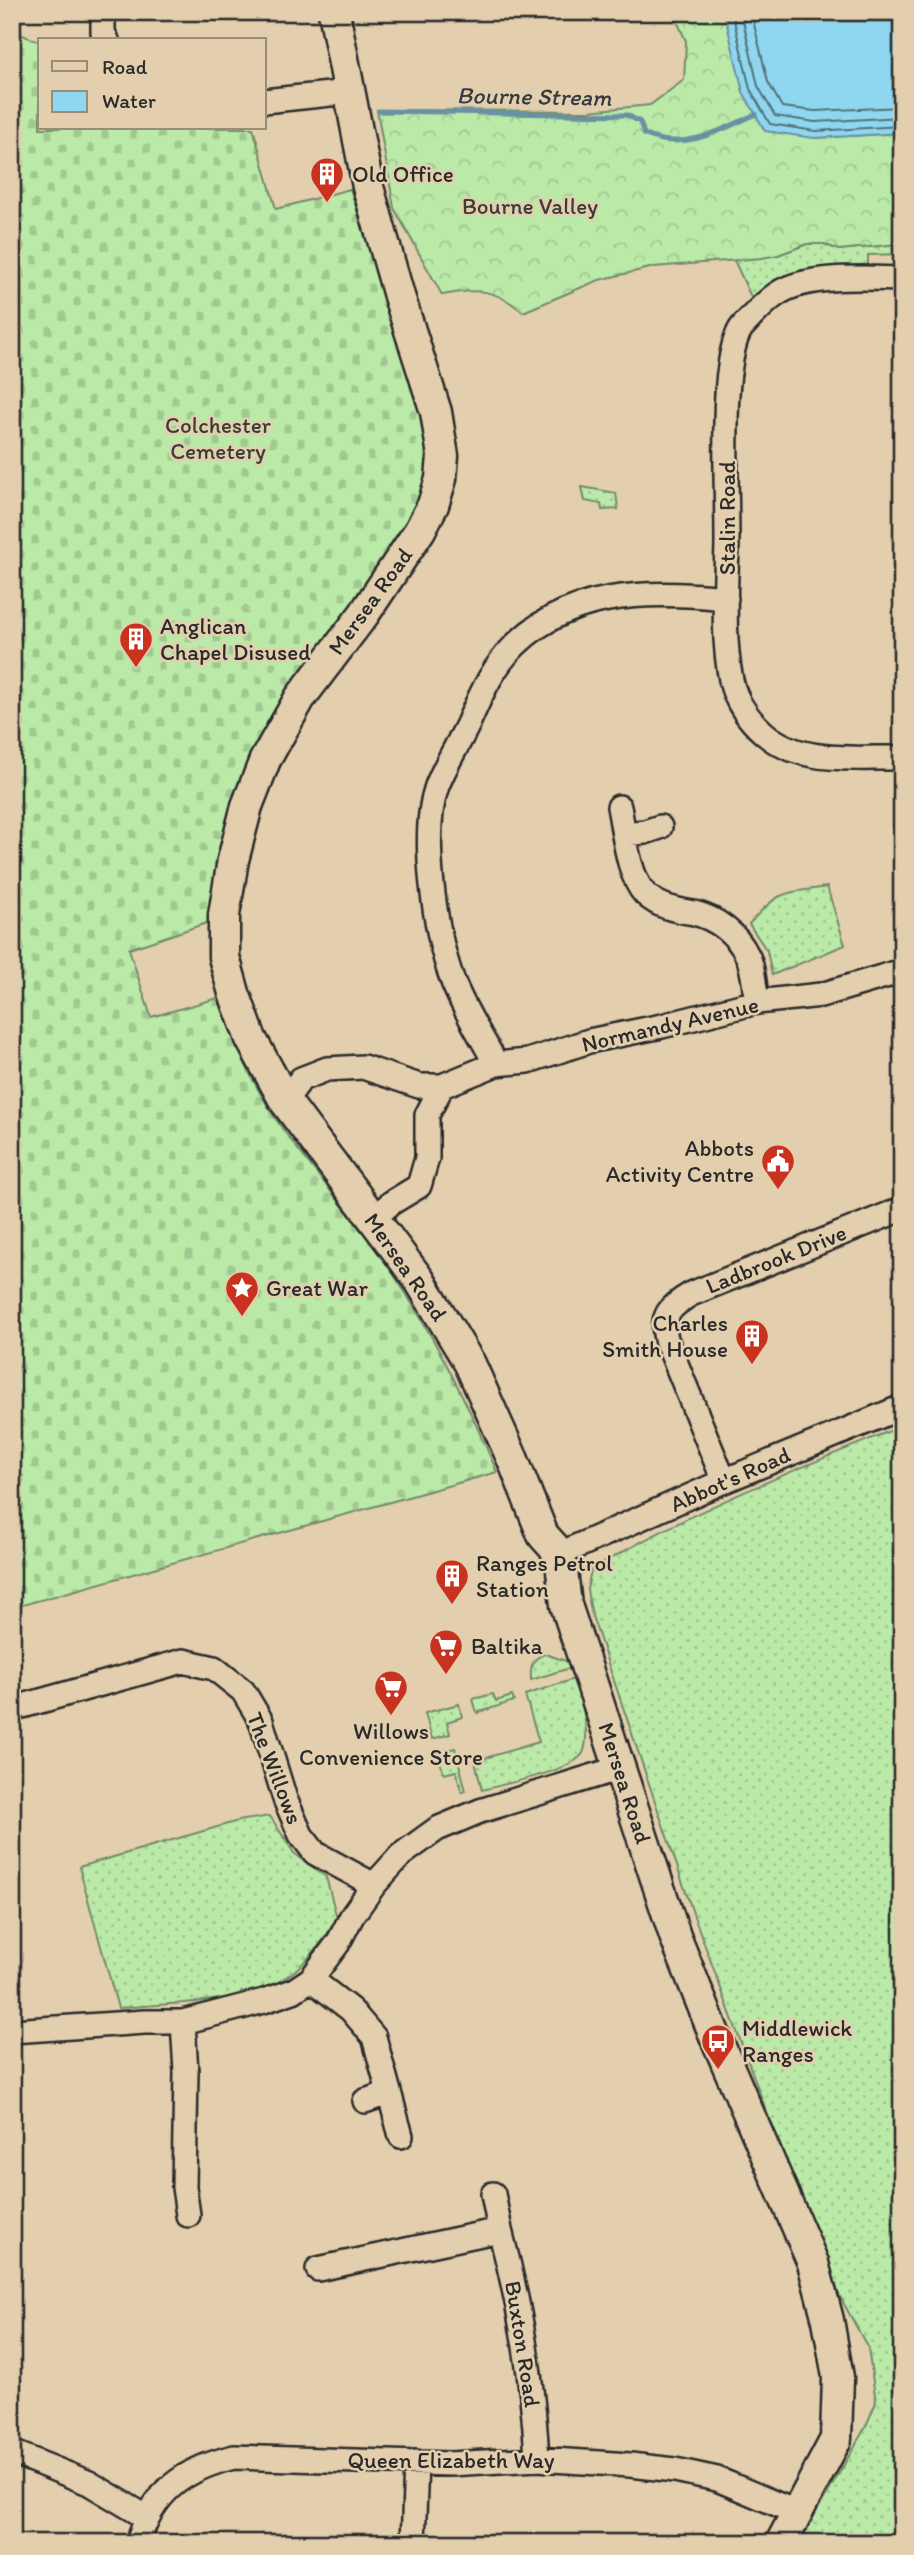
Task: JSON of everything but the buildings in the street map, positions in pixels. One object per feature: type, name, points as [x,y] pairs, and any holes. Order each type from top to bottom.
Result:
[{"type":"main road","name":"Mersea Road","points":[[334,12],[368,187],[436,412],[443,456],[441,479],[433,505],[420,530],[364,614],[300,698],[265,761],[247,806],[233,860],[224,915],[225,957],[234,993],[251,1039],[285,1101],[420,1281],[470,1364],[543,1535],[560,1554],[566,1605],[675,1936],[813,2263],[828,2320],[838,2376],[836,2440],[781,2543]]},
{"type":"street","points":[[103,12],[103,33],[106,38]]},
{"type":"street","points":[[266,101],[349,92]]},
{"type":"street","name":"Stalin Road","points":[[902,279],[812,281],[778,293],[740,330],[732,357],[727,392],[726,598],[727,647],[732,683],[743,710],[762,732],[778,745],[806,755],[902,758]]},
{"type":"street","points":[[496,1064],[452,981],[440,934],[429,844],[430,820],[437,787],[482,694],[505,656],[536,626],[566,609],[599,600],[647,595],[726,598]]},
{"type":"street","points":[[619,807],[632,868],[644,892],[664,907],[715,920],[730,932],[748,956],[757,1002]]},
{"type":"street","points":[[625,834],[660,827]]},
{"type":"street","name":"Normandy Avenue","points":[[285,1101],[301,1079],[327,1069],[363,1067],[419,1086],[442,1086],[496,1064],[528,1060],[589,1041],[757,1002],[821,995],[902,971]]},
{"type":"street","points":[[374,1218],[419,1185],[427,1158],[427,1115],[442,1086]]},
{"type":"street","name":"Ladbrook Drive","points":[[724,1481],[666,1339],[663,1328],[669,1311],[691,1294],[902,1209]]},
{"type":"street","name":"Abbot's Road","points":[[560,1554],[724,1481],[902,1407]]},
{"type":"street","name":"The Willows","points":[[12,1709],[183,1661],[214,1668],[243,1691],[261,1721],[285,1799],[301,1835],[315,1853],[374,1885]]},
{"type":"street","points":[[12,2031],[183,2022],[293,1991],[311,1979],[338,1943],[352,1916],[374,1885],[401,1855],[437,1829],[480,1811],[620,1768]]},
{"type":"street","points":[[311,1979],[351,2010],[374,2037],[401,2136]]},
{"type":"street","points":[[183,2022],[186,2072],[174,2183],[188,2215]]},
{"type":"street","points":[[365,2101],[388,2094]]},
{"type":"street","name":"Buxton Road","points":[[493,2194],[513,2280],[534,2395],[537,2459]]},
{"type":"street","points":[[318,2269],[500,2230]]},
{"type":"street","points":[[12,2452],[89,2483],[146,2517]]},
{"type":"street","name":"Queen Elizabeth Way","points":[[138,2543],[146,2517],[172,2484],[205,2464],[234,2457],[450,2464],[537,2459],[675,2470],[717,2479],[798,2513]]},
{"type":"street","points":[[413,2543],[416,2462]]},
{"type":"green space","name":"Bourne Valley","points":[[673,12],[777,12],[814,138],[902,133],[902,229],[896,230],[898,244],[839,250],[824,244],[807,244],[762,258],[654,267],[599,280],[523,312],[503,298],[485,292],[442,295],[394,208],[377,110],[588,111],[650,105],[684,80],[686,41]]},
{"type":"green space","name":"Colchester Cemetery","points":[[12,31],[38,41],[38,130],[254,130],[276,209],[350,189],[427,419],[429,473],[411,524],[294,683],[213,921],[129,949],[151,1017],[218,998],[247,1069],[276,1119],[381,1257],[423,1322],[462,1396],[497,1472],[12,1608]]},
{"type":"green space","points":[[896,229],[902,229],[902,254],[868,255],[868,268],[782,279],[751,297],[734,260],[778,255],[807,244],[824,244],[839,250],[897,244]]},
{"type":"green space","points":[[582,487],[616,493],[618,509],[602,510],[601,504],[585,501]]},
{"type":"green space","points":[[827,887],[845,945],[772,975],[767,951],[749,924],[768,904],[783,895]]},
{"type":"green space","points":[[902,1426],[902,2543],[794,2543],[828,2493],[866,2426],[876,2402],[868,2348],[826,2271],[694,1916],[592,1616],[587,1590],[591,1570],[666,1529],[744,1492]]},
{"type":"green space","points":[[545,1654],[569,1662],[570,1668],[531,1680],[533,1664]]},
{"type":"green space","points":[[574,1679],[586,1727],[583,1753],[566,1766],[482,1790],[475,1761],[539,1742],[525,1695]]},
{"type":"green space","points":[[493,1694],[496,1701],[512,1696],[514,1701],[477,1713],[473,1699]]},
{"type":"green space","points":[[459,1704],[462,1717],[447,1722],[450,1734],[432,1739],[425,1713]]},
{"type":"green space","points":[[455,1748],[466,1791],[462,1792],[456,1771],[444,1774],[437,1753]]},
{"type":"green space","points":[[270,1816],[294,1853],[326,1877],[337,1918],[323,1940],[297,1969],[264,1989],[212,2000],[118,2008],[79,1867],[238,1821]]},
{"type":"water","points":[[724,12],[902,12],[902,133],[814,138],[765,131],[743,92]]},
{"type":"waterway","name":"Bourne Stream","points":[[379,111],[627,115],[640,122],[644,134],[673,141],[701,137],[756,114]]},
{"type":"place","name":"Old Office","points":[[327,204]]},
{"type":"place","name":"Anglican Chapel Disused","points":[[136,669]]},
{"type":"place","name":"Abbots Activity Centre","points":[[778,1191]]},
{"type":"place","name":"Great War","points":[[242,1318]]},
{"type":"place","name":"Charles Smith House","points":[[752,1366]]},
{"type":"place","name":"Ranges Petrol Station","points":[[452,1606]]},
{"type":"place","name":"Baltika","points":[[446,1676]]},
{"type":"place","name":"Willows Convenience Store","points":[[391,1717]]},
{"type":"place","name":"Middlewick Ranges","points":[[718,2071]]}]
